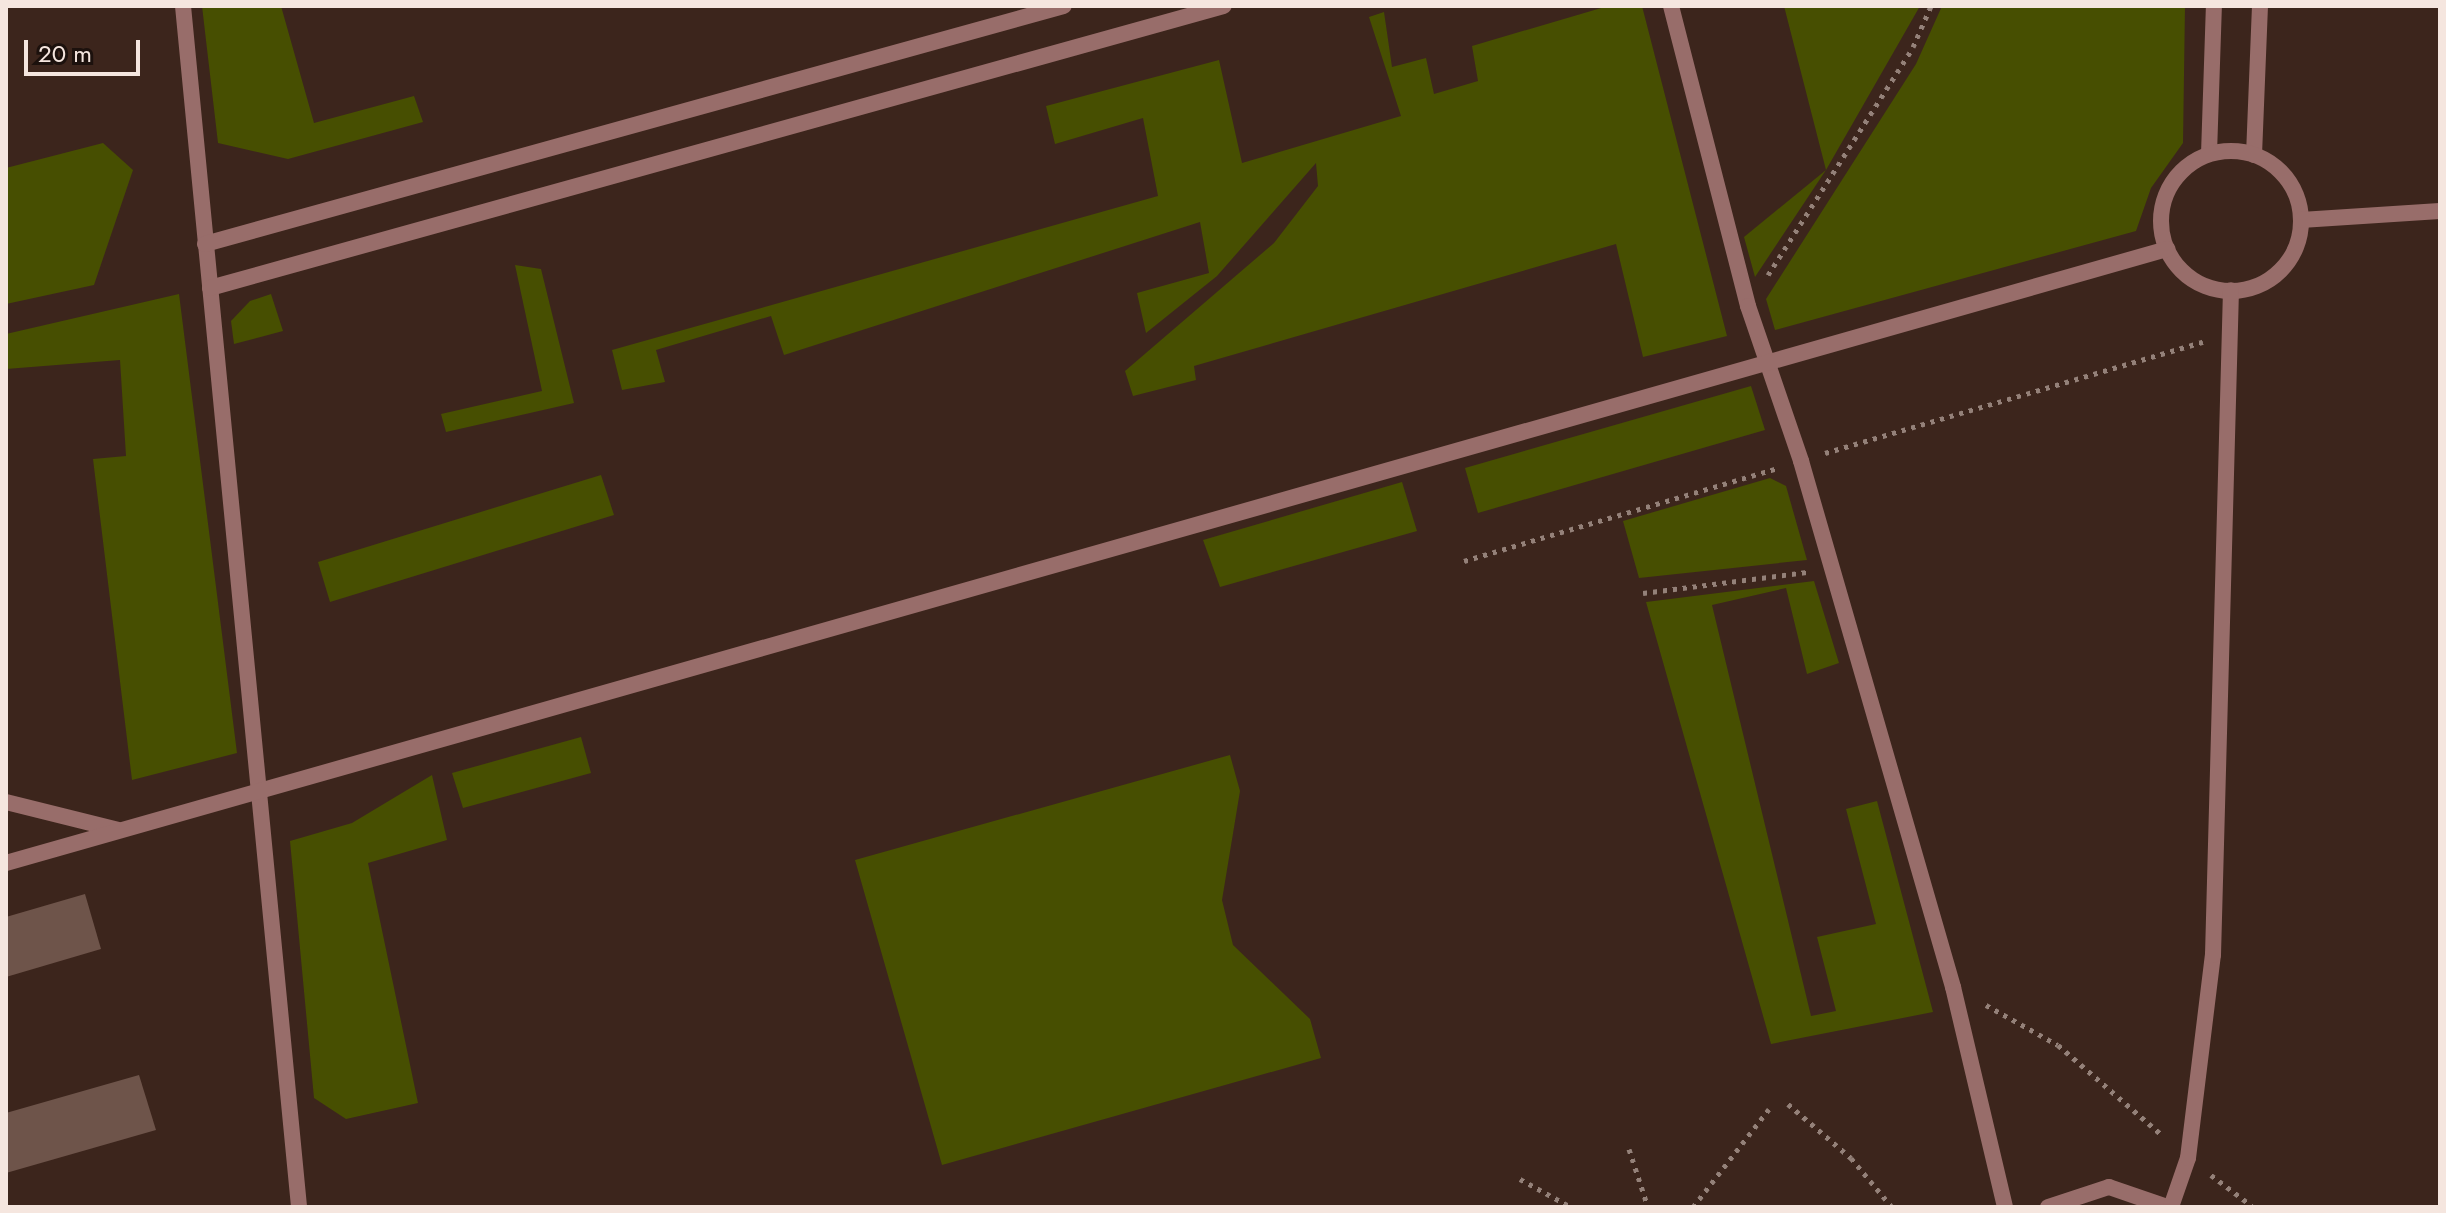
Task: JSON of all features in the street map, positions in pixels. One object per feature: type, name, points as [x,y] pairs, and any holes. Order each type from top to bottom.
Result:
[{"type":"street","points":[[183,6],[299,1207]]},
{"type":"street","points":[[205,244],[1064,6]]},
{"type":"street","points":[[210,288],[1224,6]]},
{"type":"street","points":[[1671,6],[1748,306],[1801,461],[1953,987],[2005,1207]]},
{"type":"street","points":[[2209,154],[2214,6]]},
{"type":"street","points":[[2254,155],[2260,6]]},
{"type":"street","points":[[2209,154],[2254,155],[2290,183],[2301,220],[2283,268],[2265,283],[2231,290],[2197,282],[2167,249],[2163,204],[2188,165],[2209,154]]},
{"type":"street","points":[[2301,220],[2440,211]]},
{"type":"street","points":[[6,863],[1764,360],[2167,249]]},
{"type":"street","points":[[2048,1207],[2109,1187],[2169,1207],[2188,1158],[2213,955],[2231,290]]},
{"type":"street","points":[[6,802],[119,830]]},
{"type":"path","points":[[1748,306],[1913,47],[1931,6]]},
{"type":"path","points":[[1464,561],[2230,334]]},
{"type":"path","points":[[1643,593],[1831,568]]},
{"type":"path","points":[[1953,987],[2058,1045],[2188,1158],[2252,1206]]},
{"type":"path","points":[[1788,1104],[1851,1158],[1892,1207]]},
{"type":"path","points":[[1693,1207],[1769,1109]]},
{"type":"path","points":[[1629,1149],[1648,1207]]},
{"type":"path","points":[[1520,1179],[1571,1207]]},
{"type":"green space","points":[[202,6],[281,6],[314,123],[414,96],[423,122],[288,159],[218,143]]},
{"type":"green space","points":[[1608,6],[1642,6],[1727,336],[1643,357],[1616,244],[1194,366],[1196,380],[1133,396],[1125,371],[1274,243],[1318,186],[1316,163],[1217,276],[1146,333],[1137,293],[1209,273],[1200,222],[784,355],[771,316],[656,350],[665,382],[622,390],[612,350],[1158,196],[1143,118],[1055,144],[1046,106],[1219,60],[1242,163],[1401,116],[1369,17],[1384,12],[1392,67],[1426,58],[1434,94],[1478,81],[1472,46]]},
{"type":"green space","points":[[1784,6],[1920,6],[1826,170]]},
{"type":"green space","points":[[1942,6],[2185,6],[2183,143],[2151,188],[2136,231],[1775,330],[1766,299],[1916,64]]},
{"type":"green space","points":[[103,143],[133,170],[94,285],[6,304],[6,168]]},
{"type":"green space","points":[[1826,170],[1755,277],[1744,237]]},
{"type":"green space","points":[[515,265],[541,269],[574,403],[446,432],[441,414],[542,391]]},
{"type":"green space","points":[[179,294],[237,753],[132,780],[93,459],[126,456],[120,360],[6,369],[6,334]]},
{"type":"green space","points":[[271,294],[283,331],[234,344],[231,321],[250,301]]},
{"type":"green space","points":[[1751,386],[1765,430],[1478,513],[1465,468]]},
{"type":"green space","points":[[601,475],[614,515],[330,602],[318,562]]},
{"type":"green space","points":[[1770,478],[1786,486],[1807,560],[1639,578],[1623,521]]},
{"type":"green space","points":[[1402,482],[1417,531],[1220,587],[1203,540]]},
{"type":"green space","points":[[1814,581],[1839,663],[1807,674],[1786,588],[1712,605],[1811,1016],[1836,1011],[1817,937],[1876,924],[1846,809],[1877,801],[1933,1012],[1771,1044],[1646,602]]},
{"type":"green space","points":[[581,737],[591,773],[463,808],[452,773]]},
{"type":"green space","points":[[1230,755],[1240,791],[1222,900],[1233,945],[1310,1019],[1321,1058],[942,1165],[855,860]]},
{"type":"green space","points":[[432,775],[447,840],[368,863],[418,1103],[346,1119],[314,1098],[290,841],[352,823]]},
{"type":"building","points":[[85,894],[101,949],[6,977],[6,917]]},
{"type":"building","points":[[139,1075],[156,1130],[6,1173],[6,1113]]}]
